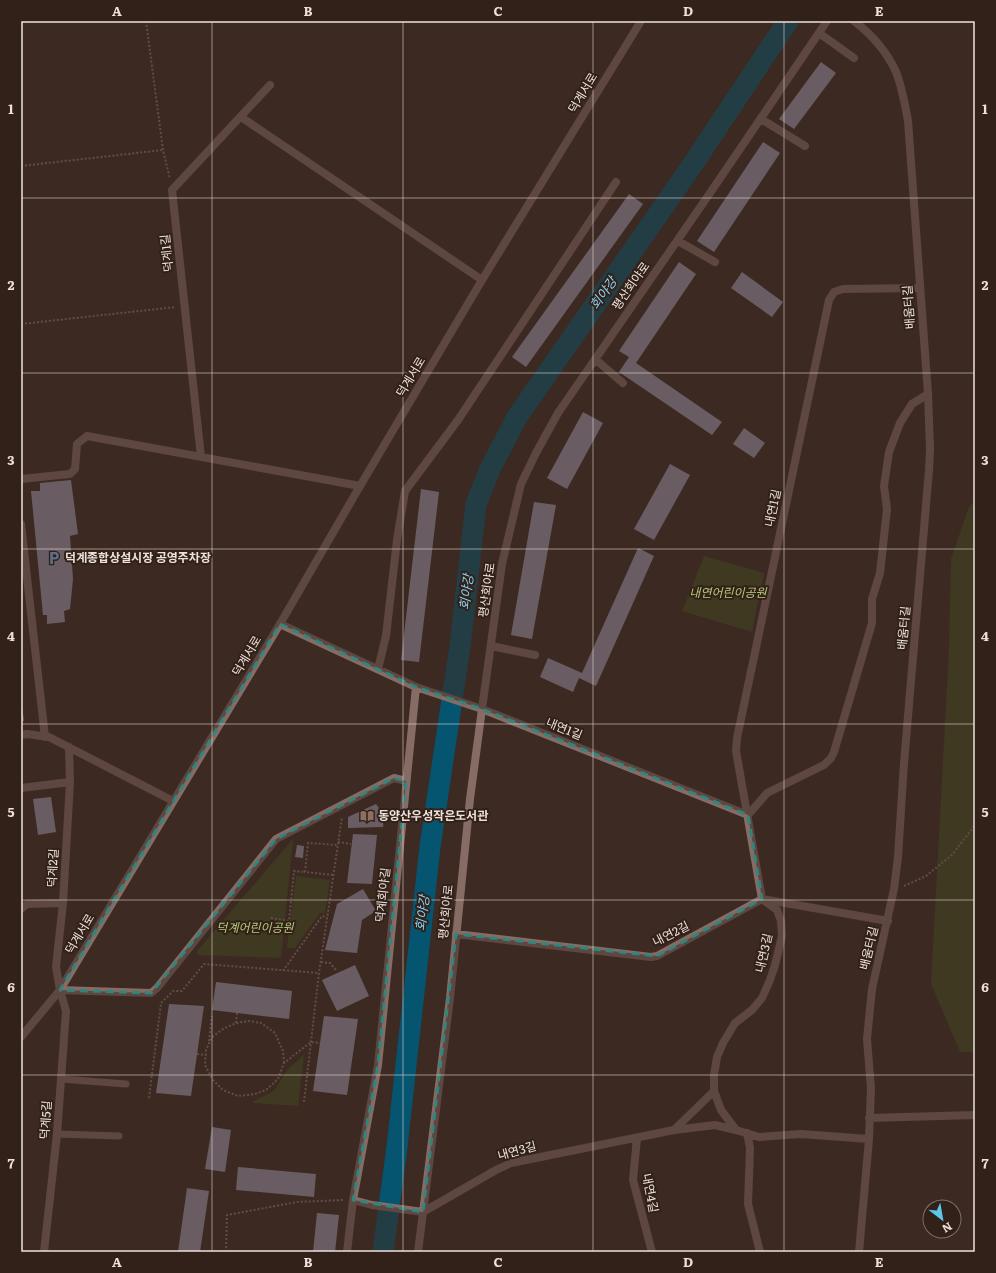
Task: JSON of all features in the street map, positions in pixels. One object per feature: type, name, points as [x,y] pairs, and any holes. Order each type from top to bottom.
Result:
[{"type":"street","name":"덕계서로","points":[[21,1037],[60,990],[280,624],[482,280],[641,21]]},
{"type":"street","name":"평산회야로","points":[[418,1252],[449,1006],[470,799],[482,709],[502,564],[521,484],[558,413],[827,21]]},
{"type":"street","name":"배움터길","points":[[854,21],[887,56],[896,72],[904,97],[908,121],[928,394],[930,449],[904,763],[898,857],[888,921],[872,988],[867,1039],[871,1089],[869,1139],[859,1252]]},
{"type":"street","points":[[819,33],[854,58]]},
{"type":"street","points":[[172,190],[270,85]]},
{"type":"street","points":[[241,117],[482,280]]},
{"type":"street","points":[[761,119],[805,146]]},
{"type":"street","points":[[378,669],[386,636],[397,540],[405,491],[458,420],[616,182]]},
{"type":"street","name":"덕계1길","points":[[172,190],[201,457]]},
{"type":"street","points":[[678,240],[715,262]]},
{"type":"street","name":"내연1길","points":[[762,899],[736,751],[737,738],[829,300],[834,292],[843,289],[920,288]]},
{"type":"street","points":[[595,359],[623,383]]},
{"type":"street","points":[[748,815],[767,793],[824,765],[831,758],[834,752],[872,623],[872,599],[880,573],[887,509],[884,486],[889,452],[900,422],[912,404],[928,394]]},
{"type":"street","points":[[21,479],[70,474],[75,469],[77,444],[87,436],[360,486]]},
{"type":"street","points":[[21,524],[45,737]]},
{"type":"street","points":[[280,624],[416,686]]},
{"type":"street","points":[[491,646],[536,655]]},
{"type":"street","name":"내연1길","points":[[416,686],[482,709],[748,815]]},
{"type":"street","name":"덕계회야길","points":[[347,1252],[353,1200],[378,1065],[416,686]]},
{"type":"street","points":[[21,735],[27,734],[49,737],[173,801]]},
{"type":"street","name":"덕계2길","points":[[60,990],[56,968],[63,903],[70,782],[69,747]]},
{"type":"street","points":[[60,990],[151,992],[158,988],[276,839],[394,778],[406,781]]},
{"type":"street","points":[[21,788],[70,782]]},
{"type":"street","points":[[762,899],[888,921]]},
{"type":"street","name":"내연2길","points":[[456,934],[651,957],[657,956],[762,899]]},
{"type":"street","name":"내연3길","points":[[714,1091],[714,1075],[717,1057],[723,1043],[735,1023],[752,1010],[762,998],[775,965],[782,936],[781,921],[777,910],[762,899]]},
{"type":"street","points":[[21,908],[27,904],[63,903]]},
{"type":"street","name":"덕계5길","points":[[44,1252],[57,1134],[66,1011],[60,990]]},
{"type":"street","points":[[674,1130],[714,1091],[721,1110],[736,1130]]},
{"type":"street","points":[[869,1118],[975,1115]]},
{"type":"street","name":"내연3길","points":[[423,1212],[511,1163],[674,1130],[715,1125],[759,1137],[801,1134],[869,1139]]},
{"type":"street","points":[[747,1133],[750,1148],[748,1204],[760,1252]]},
{"type":"street","name":"내연4길","points":[[637,1138],[633,1180],[652,1252]]},
{"type":"street","points":[[353,1200],[372,1205],[423,1212]]},
{"type":"lane","points":[[61,1079],[126,1084]]},
{"type":"lane","points":[[57,1134],[119,1136]]},
{"type":"path","points":[[146,21],[163,150],[172,190]]},
{"type":"path","points":[[21,166],[163,150]]},
{"type":"path","points":[[21,324],[185,306]]},
{"type":"path","points":[[304,1102],[320,962],[342,813]]},
{"type":"path","points":[[894,889],[910,884],[926,876],[952,855],[975,825]]},
{"type":"path","points":[[305,872],[308,843],[351,844]]},
{"type":"path","points":[[271,918],[289,921],[294,872],[333,875]]},
{"type":"path","points":[[283,970],[322,916],[327,918]]},
{"type":"path","points":[[320,962],[330,963],[336,970]]},
{"type":"path","points":[[149,1098],[161,1003],[173,991],[182,991],[204,964],[319,974]]},
{"type":"path","points":[[236,1022],[237,1013]]},
{"type":"path","points":[[208,1045],[212,1016]]},
{"type":"path","points":[[249,1021],[262,1023],[275,1033],[283,1051],[284,1063],[278,1079],[266,1090],[255,1094],[238,1096],[223,1090],[213,1080],[206,1065],[206,1050],[212,1037],[236,1022],[249,1021]]},
{"type":"path","points":[[284,1063],[311,1042],[320,1043]]},
{"type":"path","points":[[197,1054],[206,1055]]},
{"type":"path","points":[[226,1252],[227,1215],[297,1202],[353,1200]]},
{"type":"highlighted area","points":[[280,624],[416,687],[482,709],[748,815],[762,899],[657,956],[456,934],[423,1212],[353,1200],[378,1065],[406,781],[394,778],[276,839],[151,993],[60,990]]},
{"type":"green space","points":[[975,500],[975,1052],[960,1052],[931,984],[949,650],[951,559],[969,507]]},
{"type":"green space","name":"내연어린이공원","points":[[704,556],[764,573],[752,632],[682,611]]},
{"type":"green space","name":"덕계어린이공원","points":[[293,839],[281,958],[197,955],[198,950]]},
{"type":"green space","points":[[296,876],[330,880],[325,913],[320,913],[295,948],[287,948]]},
{"type":"green space","points":[[304,1055],[298,1106],[253,1103],[254,1101],[274,1091],[287,1070]]},
{"type":"building","points":[[821,62],[836,73],[794,129],[779,119]]},
{"type":"building","points":[[763,142],[780,153],[714,252],[697,241]]},
{"type":"building","points":[[629,194],[643,204],[526,367],[512,357]]},
{"type":"building","points":[[679,262],[696,274],[636,363],[722,422],[712,435],[619,372],[629,357],[619,351]]},
{"type":"building","points":[[742,272],[783,302],[772,317],[731,288]]},
{"type":"building","points":[[583,412],[603,423],[567,489],[547,478]]},
{"type":"building","points":[[744,428],[765,443],[754,458],[733,444]]},
{"type":"building","points":[[670,464],[690,475],[654,540],[634,529]]},
{"type":"building","name":"덕계종합상설시장 공영주차장","points":[[71,480],[78,534],[70,536],[73,579],[70,609],[64,611],[65,622],[47,624],[47,615],[43,615],[31,491],[40,491],[40,483]]},
{"type":"building","points":[[421,489],[439,492],[419,662],[401,660]]},
{"type":"building","points":[[534,502],[556,505],[532,639],[511,635]]},
{"type":"building","points":[[638,548],[654,556],[596,686],[579,678],[573,692],[540,677],[548,658],[582,673]]},
{"type":"building","points":[[22,706],[24,721],[21,721]]},
{"type":"building","points":[[51,797],[56,832],[38,835],[33,799]]},
{"type":"building","name":"동양산우성작은도서관","points":[[376,804],[384,815],[383,827],[348,828],[348,817]]},
{"type":"building","points":[[353,834],[377,835],[372,884],[347,883]]},
{"type":"building","points":[[297,845],[304,846],[303,858],[295,857]]},
{"type":"building","points":[[363,889],[376,911],[362,920],[357,953],[325,950],[337,904]]},
{"type":"building","points":[[355,965],[369,996],[337,1011],[322,980]]},
{"type":"building","points":[[216,982],[292,991],[289,1019],[212,1010]]},
{"type":"building","points":[[169,1004],[204,1006],[191,1096],[156,1093]]},
{"type":"building","points":[[324,1016],[358,1019],[347,1095],[313,1091]]},
{"type":"building","points":[[212,1127],[231,1130],[225,1172],[205,1169]]},
{"type":"building","points":[[238,1167],[316,1174],[314,1197],[236,1190]]},
{"type":"building","points":[[187,1188],[209,1191],[200,1252],[178,1252]]},
{"type":"building","points":[[317,1213],[339,1215],[335,1252],[313,1252]]},
{"type":"waterway","name":"회야강","points":[[383,1252],[397,1147],[430,847],[460,646],[476,504],[490,469],[517,417],[691,167],[788,21]]},
{"type":"place","name":"덕계종합상설시장 공영주차장","points":[[54,558]]},
{"type":"place","name":"동양산우성작은도서관","points":[[367,816]]}]
